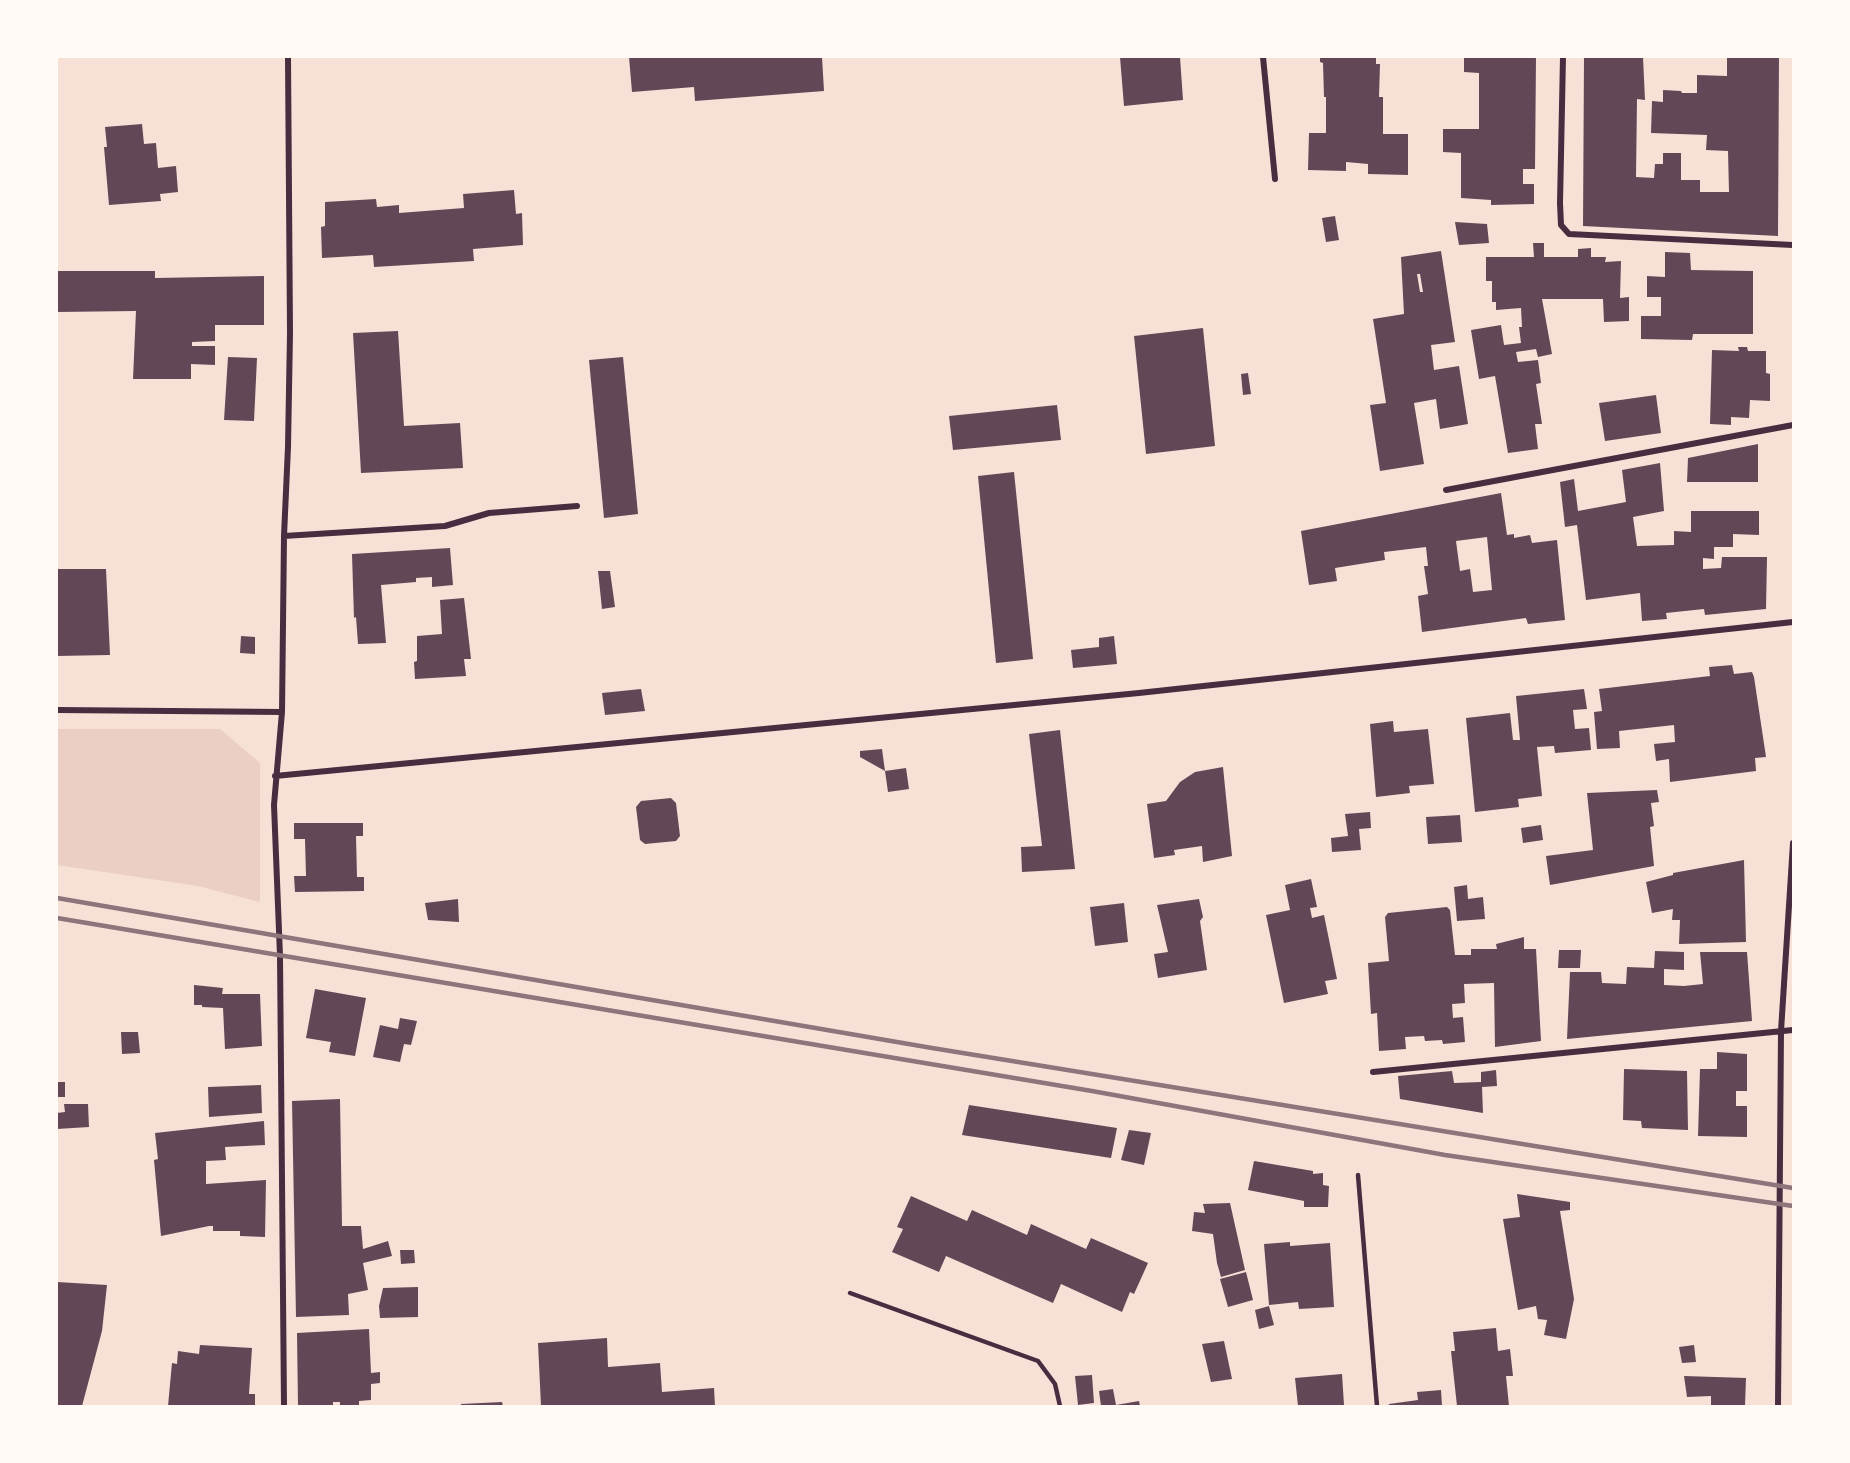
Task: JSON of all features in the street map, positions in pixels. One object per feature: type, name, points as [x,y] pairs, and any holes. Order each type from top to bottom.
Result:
[{"type":"street","points":[[284,1406],[280,956],[274,805],[282,712],[284,536],[288,447],[290,333],[288,57]]},
{"type":"street","points":[[1263,57],[1275,179]]},
{"type":"street","points":[[1563,57],[1560,203],[1561,225],[1569,234],[1793,245]]},
{"type":"street","points":[[1446,490],[1793,425]]},
{"type":"street","points":[[284,536],[445,526],[489,513],[577,506]]},
{"type":"street","points":[[275,776],[1139,693],[1793,621]]},
{"type":"street","points":[[57,710],[282,712]]},
{"type":"street","points":[[1778,1406],[1781,1031],[1793,843]]},
{"type":"street","points":[[1373,1072],[1793,1030]]},
{"type":"lane","points":[[1358,1175],[1377,1406]]},
{"type":"lane","points":[[850,1293],[1038,1361],[1055,1384],[1060,1406]]},
{"type":"shaded area","points":[[57,729],[220,729],[260,763],[260,902],[198,886],[57,865]]},
{"type":"building","points":[[629,57],[822,57],[824,91],[695,101],[694,87],[632,92]]},
{"type":"building","points":[[1120,57],[1180,57],[1183,100],[1124,106]]},
{"type":"building","points":[[1320,57],[1376,57],[1376,64],[1380,64],[1379,97],[1383,97],[1383,134],[1408,134],[1408,175],[1368,174],[1368,164],[1346,162],[1346,171],[1308,170],[1309,133],[1326,133],[1326,97],[1324,97],[1323,63],[1320,62]]},
{"type":"building","points":[[1464,57],[1536,57],[1535,169],[1523,169],[1523,184],[1534,184],[1534,204],[1491,205],[1491,200],[1461,198],[1461,153],[1443,152],[1443,129],[1479,129],[1479,73],[1464,72]]},
{"type":"building","points":[[1584,57],[1643,57],[1645,100],[1637,99],[1636,177],[1654,178],[1655,164],[1663,164],[1663,153],[1681,153],[1681,180],[1700,180],[1700,192],[1729,192],[1728,151],[1706,150],[1707,135],[1651,133],[1652,101],[1663,102],[1663,90],[1697,93],[1697,75],[1727,76],[1727,57],[1779,57],[1778,236],[1583,226]]},
{"type":"building","points":[[142,124],[144,144],[156,143],[158,168],[176,166],[178,192],[160,194],[161,201],[109,205],[104,147],[107,147],[105,127]]},
{"type":"building","points":[[514,190],[516,214],[522,213],[523,245],[473,249],[474,261],[374,267],[373,255],[322,258],[321,227],[325,226],[325,202],[376,199],[377,207],[399,205],[399,213],[464,208],[463,194]]},
{"type":"building","points":[[1335,216],[1339,240],[1326,242],[1322,218]]},
{"type":"building","points":[[1455,222],[1487,224],[1489,243],[1459,245]]},
{"type":"building","points":[[1533,243],[1544,243],[1544,257],[1578,257],[1578,249],[1591,248],[1591,257],[1606,257],[1605,262],[1621,261],[1620,298],[1629,297],[1629,321],[1604,322],[1603,299],[1542,299],[1552,354],[1538,357],[1536,349],[1516,352],[1518,362],[1538,360],[1541,383],[1536,384],[1542,424],[1535,424],[1538,449],[1508,453],[1495,376],[1479,379],[1471,330],[1501,325],[1504,345],[1521,343],[1519,327],[1522,327],[1521,308],[1496,310],[1496,302],[1492,302],[1492,281],[1486,281],[1486,257],[1534,257]]},
{"type":"building","points":[[1441,251],[1455,342],[1431,345],[1434,370],[1459,366],[1468,424],[1440,429],[1436,399],[1414,403],[1424,464],[1380,471],[1370,405],[1386,403],[1373,319],[1404,314],[1401,257]],"holes":[[[1417,274],[1420,274],[1423,292],[1420,292]]]},
{"type":"building","points":[[1665,252],[1690,253],[1691,270],[1753,271],[1753,334],[1693,334],[1692,340],[1641,339],[1641,316],[1661,316],[1661,297],[1647,297],[1647,276],[1665,277]]},
{"type":"building","points":[[57,271],[155,271],[155,278],[264,276],[264,325],[215,325],[215,341],[192,342],[192,346],[215,346],[215,365],[191,364],[191,379],[133,379],[136,311],[57,312]]},
{"type":"building","points":[[1203,328],[1215,446],[1146,454],[1134,336]]},
{"type":"building","points":[[398,331],[404,426],[460,423],[463,468],[361,473],[353,333]]},
{"type":"building","points":[[1738,347],[1747,347],[1748,351],[1766,351],[1766,373],[1770,374],[1770,401],[1750,400],[1749,418],[1731,417],[1731,425],[1710,424],[1712,350],[1739,351]]},
{"type":"building","points":[[228,357],[257,358],[254,421],[224,420]]},
{"type":"building","points":[[623,357],[638,514],[604,518],[589,360]]},
{"type":"building","points":[[1248,373],[1251,394],[1243,395],[1241,374]]},
{"type":"building","points":[[1656,395],[1661,433],[1605,441],[1599,403]]},
{"type":"building","points":[[1057,405],[1061,440],[953,450],[949,416]]},
{"type":"building","points":[[1758,444],[1758,482],[1687,482],[1688,458]]},
{"type":"building","points":[[1660,463],[1664,511],[1633,517],[1637,546],[1674,545],[1674,531],[1691,532],[1691,511],[1759,511],[1759,535],[1733,534],[1733,547],[1714,547],[1714,559],[1703,558],[1703,569],[1721,568],[1722,557],[1767,557],[1766,609],[1705,615],[1704,609],[1666,613],[1667,619],[1642,621],[1640,593],[1586,600],[1577,525],[1565,527],[1560,482],[1574,479],[1578,511],[1626,502],[1622,470]]},
{"type":"building","points":[[1014,472],[1033,659],[996,663],[978,476]]},
{"type":"building","points":[[1501,493],[1507,535],[1514,534],[1514,538],[1530,535],[1532,543],[1557,540],[1565,620],[1528,624],[1526,618],[1422,632],[1418,596],[1428,594],[1424,566],[1428,566],[1426,547],[1384,552],[1385,560],[1335,568],[1337,581],[1309,585],[1301,531]],"holes":[[[1487,537],[1492,590],[1473,592],[1470,569],[1460,571],[1456,541]]]},
{"type":"building","points":[[450,548],[453,585],[432,587],[432,577],[416,578],[416,582],[381,585],[386,643],[358,644],[356,617],[354,618],[352,554]]},
{"type":"building","points":[[57,569],[106,569],[110,655],[57,656]]},
{"type":"building","points":[[598,571],[610,571],[615,607],[602,609]]},
{"type":"building","points":[[464,598],[471,659],[464,659],[466,676],[415,679],[417,636],[442,634],[440,600]]},
{"type":"building","points":[[241,636],[255,637],[255,654],[240,653]]},
{"type":"building","points":[[1114,636],[1117,664],[1073,668],[1071,650],[1099,647],[1099,638]]},
{"type":"building","points":[[1732,665],[1734,674],[1752,672],[1754,677],[1766,757],[1755,758],[1756,771],[1670,782],[1669,759],[1656,761],[1654,744],[1675,742],[1674,725],[1619,731],[1620,748],[1597,749],[1594,712],[1602,711],[1599,689],[1710,676],[1709,667]]},
{"type":"building","points":[[641,689],[645,711],[605,715],[602,693]]},
{"type":"building","points":[[1584,689],[1587,709],[1573,710],[1575,729],[1589,728],[1591,750],[1555,753],[1554,746],[1537,747],[1542,796],[1518,799],[1519,807],[1475,812],[1466,718],[1510,713],[1513,740],[1520,740],[1516,696]]},
{"type":"building","points":[[1393,721],[1394,732],[1428,729],[1434,784],[1409,786],[1410,793],[1376,797],[1370,724]]},
{"type":"building","points":[[1060,730],[1075,869],[1022,872],[1021,847],[1042,846],[1029,734]]},
{"type":"building","points":[[882,749],[885,771],[860,757],[860,751]]},
{"type":"building","points":[[1223,767],[1232,856],[1203,862],[1202,846],[1174,850],[1175,855],[1154,858],[1147,804],[1166,801],[1180,782],[1195,772]]},
{"type":"building","points":[[906,768],[909,789],[888,792],[885,771]]},
{"type":"building","points":[[1657,790],[1659,802],[1651,803],[1654,826],[1650,827],[1654,866],[1550,885],[1546,856],[1593,850],[1587,793]]},
{"type":"building","points":[[671,798],[676,803],[680,836],[676,841],[645,844],[640,840],[636,807],[641,801]]},
{"type":"building","points":[[1370,812],[1371,828],[1359,829],[1361,850],[1332,852],[1331,838],[1348,836],[1345,814]]},
{"type":"building","points":[[1460,815],[1462,842],[1428,844],[1426,817]]},
{"type":"building","points":[[294,823],[363,823],[363,836],[356,836],[357,877],[364,877],[364,891],[295,892],[294,876],[306,876],[305,839],[294,839]]},
{"type":"building","points":[[1541,825],[1543,840],[1523,843],[1521,828]]},
{"type":"building","points":[[1744,860],[1746,942],[1679,944],[1680,920],[1672,920],[1673,909],[1652,913],[1646,882],[1673,875],[1673,873]]},
{"type":"building","points":[[1311,879],[1317,907],[1310,908],[1312,918],[1324,915],[1337,979],[1325,981],[1328,994],[1284,1003],[1266,915],[1290,910],[1285,885]]},
{"type":"building","points":[[1467,885],[1468,899],[1483,897],[1485,919],[1457,921],[1454,887]]},
{"type":"building","points":[[458,899],[459,922],[428,920],[425,903]]},
{"type":"building","points":[[1199,899],[1203,917],[1200,921],[1207,970],[1158,978],[1154,954],[1168,952],[1157,905]]},
{"type":"building","points":[[1124,903],[1128,942],[1095,946],[1090,907]]},
{"type":"building","points":[[1447,907],[1450,910],[1455,955],[1471,955],[1471,949],[1497,949],[1496,944],[1524,937],[1524,949],[1536,949],[1541,1041],[1495,1047],[1494,983],[1464,984],[1465,1003],[1452,1004],[1453,1018],[1463,1017],[1465,1042],[1443,1044],[1442,1040],[1425,1041],[1424,1036],[1405,1037],[1406,1049],[1379,1051],[1377,1013],[1371,1014],[1368,963],[1389,961],[1385,917],[1388,913]]},
{"type":"building","points":[[1559,950],[1581,950],[1580,968],[1558,968]]},
{"type":"building","points":[[1655,951],[1684,952],[1684,970],[1664,969],[1664,985],[1684,986],[1703,984],[1700,952],[1747,952],[1752,1021],[1567,1039],[1570,972],[1601,972],[1602,983],[1626,984],[1627,967],[1654,968]]},
{"type":"building","points":[[194,985],[223,988],[222,994],[260,994],[262,1046],[225,1049],[223,1008],[194,1005]]},
{"type":"building","points":[[315,989],[366,998],[355,1056],[329,1052],[331,1042],[306,1038]]},
{"type":"building","points":[[400,1018],[417,1021],[411,1045],[404,1044],[400,1062],[373,1057],[380,1025],[398,1029]]},
{"type":"building","points":[[121,1032],[138,1032],[140,1053],[122,1054]]},
{"type":"building","points":[[1717,1052],[1747,1054],[1747,1091],[1736,1091],[1736,1106],[1747,1106],[1747,1137],[1698,1136],[1700,1069],[1717,1069]]},
{"type":"building","points":[[1624,1069],[1687,1071],[1688,1130],[1642,1128],[1641,1121],[1623,1120]]},
{"type":"building","points":[[1496,1070],[1497,1086],[1482,1087],[1483,1113],[1400,1099],[1398,1076],[1452,1071],[1454,1083],[1481,1082],[1481,1072]]},
{"type":"building","points":[[57,1082],[65,1082],[65,1097],[57,1097]]},
{"type":"building","points":[[261,1085],[262,1113],[209,1117],[208,1087]]},
{"type":"building","points":[[340,1099],[342,1226],[361,1226],[363,1249],[388,1241],[392,1256],[363,1263],[368,1290],[348,1294],[349,1315],[296,1317],[292,1101]]},
{"type":"building","points":[[64,1104],[88,1104],[89,1127],[57,1129],[57,1113],[65,1112]]},
{"type":"building","points":[[969,1105],[1117,1128],[1111,1158],[962,1135]]},
{"type":"building","points":[[264,1121],[265,1145],[225,1147],[226,1160],[206,1161],[206,1184],[266,1180],[265,1237],[240,1236],[240,1231],[213,1231],[213,1226],[161,1236],[154,1160],[158,1159],[155,1133]]},
{"type":"building","points":[[1129,1130],[1151,1133],[1144,1165],[1121,1160]]},
{"type":"building","points":[[1254,1161],[1313,1171],[1313,1174],[1323,1173],[1323,1185],[1329,1186],[1328,1207],[1304,1207],[1304,1201],[1248,1190]]},
{"type":"building","points":[[1517,1194],[1570,1202],[1570,1210],[1560,1211],[1574,1299],[1566,1339],[1544,1335],[1547,1320],[1538,1319],[1536,1306],[1518,1310],[1503,1219],[1520,1217]]},
{"type":"building","points":[[911,1196],[967,1221],[972,1210],[1027,1235],[1031,1224],[1086,1249],[1091,1238],[1148,1263],[1134,1294],[1130,1292],[1122,1312],[1061,1284],[1053,1303],[946,1256],[939,1272],[892,1252],[903,1229],[897,1227]]},
{"type":"building","points":[[1230,1203],[1245,1270],[1221,1277],[1213,1234],[1192,1231],[1194,1212],[1205,1213],[1203,1204]]},
{"type":"building","points":[[1290,1242],[1290,1246],[1330,1243],[1334,1307],[1299,1309],[1298,1302],[1269,1305],[1264,1244]]},
{"type":"building","points":[[400,1250],[414,1250],[415,1263],[401,1264]]},
{"type":"building","points":[[1246,1272],[1253,1300],[1228,1307],[1220,1279]]},
{"type":"building","points":[[57,1282],[107,1285],[102,1331],[82,1406],[57,1406]]},
{"type":"building","points":[[418,1287],[418,1317],[380,1318],[379,1306],[383,1288]]},
{"type":"building","points":[[1269,1306],[1274,1325],[1259,1329],[1255,1310]]},
{"type":"building","points":[[1496,1328],[1498,1351],[1510,1349],[1513,1376],[1506,1376],[1509,1406],[1457,1406],[1451,1351],[1455,1351],[1453,1332]]},
{"type":"building","points":[[369,1329],[371,1373],[380,1372],[380,1383],[371,1384],[371,1400],[359,1401],[359,1406],[340,1406],[340,1402],[333,1402],[333,1406],[298,1406],[297,1333]]},
{"type":"building","points":[[607,1338],[608,1367],[660,1363],[662,1392],[714,1388],[715,1406],[541,1406],[538,1343]]},
{"type":"building","points":[[1224,1341],[1232,1379],[1211,1382],[1202,1344]]},
{"type":"building","points":[[200,1345],[252,1348],[249,1394],[255,1394],[255,1406],[168,1406],[172,1363],[177,1364],[178,1351],[199,1354]]},
{"type":"building","points":[[1694,1345],[1696,1362],[1682,1363],[1679,1347]]},
{"type":"building","points":[[1342,1374],[1344,1405],[1298,1406],[1295,1378]]},
{"type":"building","points":[[1092,1375],[1094,1403],[1078,1405],[1075,1376]]},
{"type":"building","points":[[1684,1376],[1746,1378],[1745,1406],[1711,1406],[1711,1396],[1687,1397]]},
{"type":"building","points":[[1113,1389],[1116,1405],[1139,1401],[1140,1406],[1101,1406],[1099,1391]]},
{"type":"building","points":[[1441,1390],[1442,1406],[1389,1406],[1389,1404],[1418,1400],[1417,1392]]},
{"type":"building","points":[[502,1402],[503,1406],[461,1406],[461,1404]]},
{"type":"railway","points":[[57,898],[932,1048],[1793,1188]]},
{"type":"railway","points":[[57,918],[1092,1091],[1445,1155],[1793,1206]]}]
